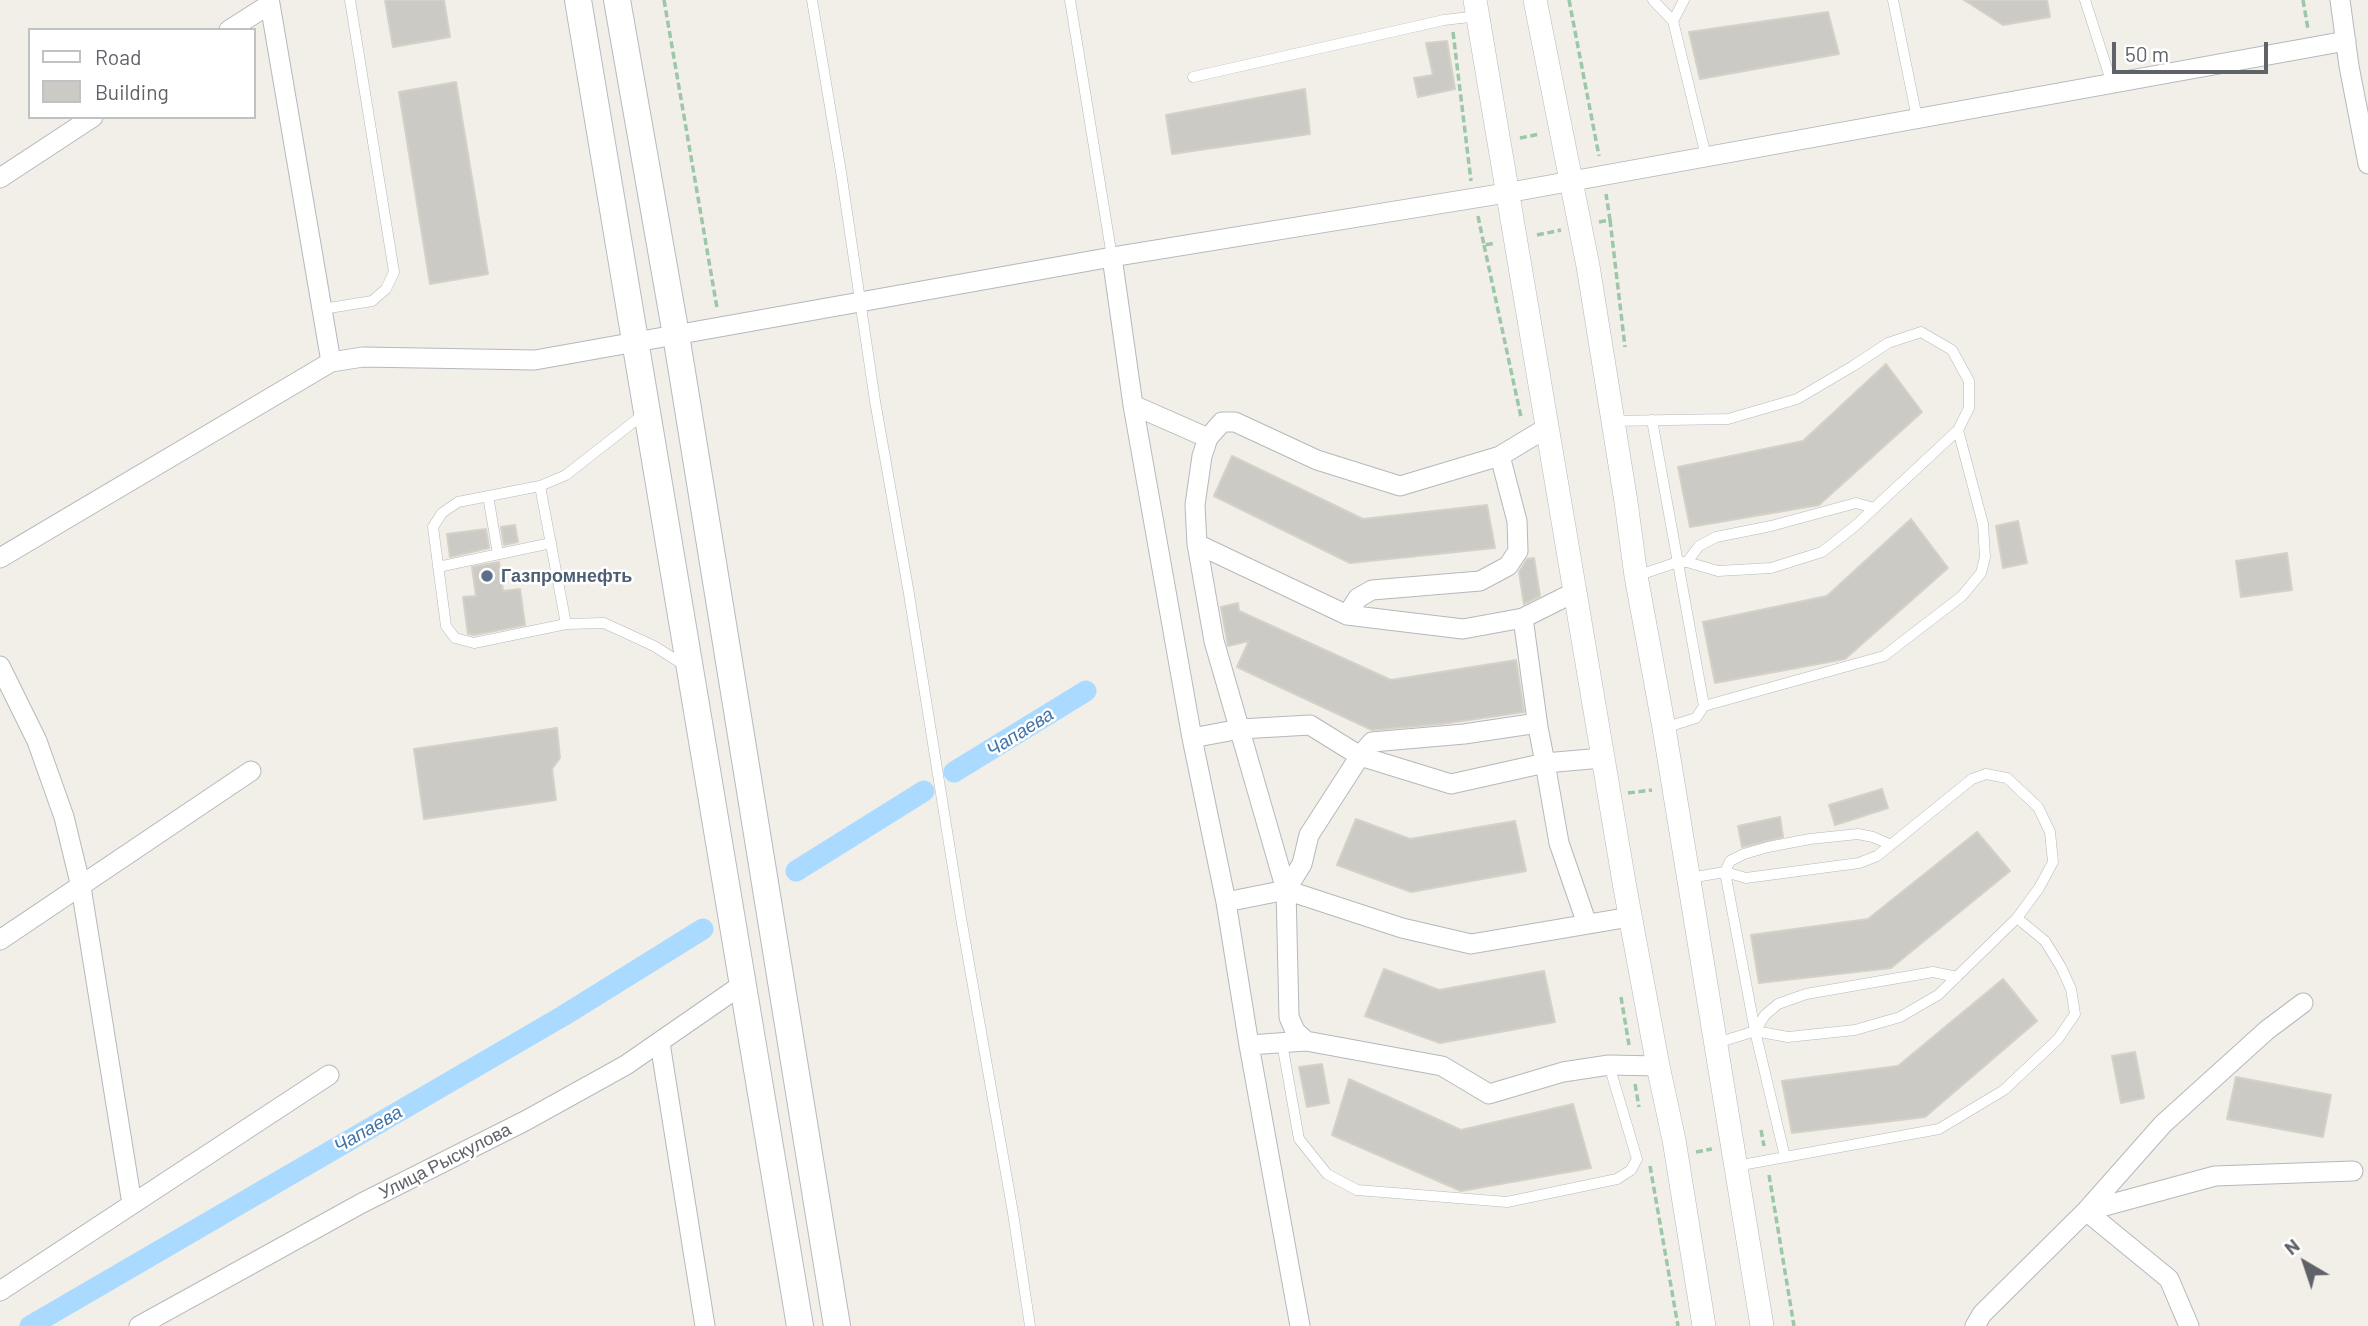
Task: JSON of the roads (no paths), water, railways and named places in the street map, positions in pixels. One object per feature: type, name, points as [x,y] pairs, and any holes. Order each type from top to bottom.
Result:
[{"type":"main road","points":[[578,0],[800,1326]]},
{"type":"main road","points":[[617,0],[676,335],[837,1326]]},
{"type":"street","points":[[1535,0],[1580,226],[1762,1326]]},
{"type":"street","points":[[2340,0],[2368,164]]},
{"type":"street","points":[[232,28],[270,2],[331,362]]},
{"type":"street","points":[[1477,8],[1602,758],[1676,1155],[1704,1326]]},
{"type":"street","points":[[0,558],[331,362],[363,356],[535,360],[1112,257],[1506,193],[2346,41]]},
{"type":"street","points":[[0,178],[90,119]]},
{"type":"street","points":[[1112,257],[1133,405],[1192,738],[1226,902],[1300,1326]]},
{"type":"street","points":[[1133,405],[1208,438]]},
{"type":"street","points":[[1306,1041],[1295,1031],[1289,1017],[1286,890],[1214,641],[1197,544],[1195,505],[1202,456],[1208,438],[1222,422],[1235,422],[1317,460],[1400,486],[1500,456],[1548,427]]},
{"type":"street","points":[[1347,615],[1358,597],[1372,590],[1480,581],[1508,566],[1518,551],[1517,521],[1500,456]]},
{"type":"street","points":[[1197,544],[1347,615],[1464,629],[1523,618],[1575,592]]},
{"type":"street","points":[[1523,618],[1538,727],[1559,843],[1587,924]]},
{"type":"street","points":[[0,666],[37,741],[64,817],[81,887],[132,1204]]},
{"type":"street","points":[[1286,890],[1302,864],[1309,835],[1372,742],[1464,734],[1531,724],[1538,727]]},
{"type":"street","points":[[1192,738],[1240,729],[1310,725],[1360,756],[1451,784],[1545,763],[1602,758]]},
{"type":"street","points":[[0,940],[251,771]]},
{"type":"street","points":[[1226,902],[1286,890],[1402,928],[1471,944],[1630,917]]},
{"type":"street","name":"Улица Рыскулова","points":[[139,1326],[164,1319],[362,1203],[524,1121],[626,1065],[743,984]]},
{"type":"street","points":[[1975,1326],[1982,1314],[2086,1211],[2163,1124],[2267,1030],[2303,1003]]},
{"type":"street","points":[[1249,1045],[1306,1041],[1442,1066],[1489,1094],[1563,1072],[1609,1065],[1658,1066]]},
{"type":"street","points":[[660,1043],[705,1326]]},
{"type":"street","points":[[0,1291],[329,1075]]},
{"type":"street","points":[[2086,1211],[2215,1176],[2353,1171]]},
{"type":"street","points":[[2086,1211],[2169,1279],[2189,1326]]},
{"type":"lane","points":[[323,309],[372,301],[386,289],[394,272],[350,0]]},
{"type":"lane","points":[[812,0],[841,172],[859,303],[1030,1326]]},
{"type":"lane","points":[[1070,0],[1112,257]]},
{"type":"lane","points":[[1653,0],[1673,21],[1706,156]]},
{"type":"lane","points":[[1673,21],[1684,0]]},
{"type":"lane","points":[[1893,0],[1917,117]]},
{"type":"lane","points":[[2085,0],[2113,85]]},
{"type":"lane","points":[[1193,77],[1452,19],[1477,8]]},
{"type":"lane","points":[[1613,421],[1728,419],[1797,399],[1888,342],[1921,332],[1952,350],[1969,381],[1969,408],[1958,430],[1822,552],[1771,568],[1718,571],[1682,562]]},
{"type":"lane","points":[[647,411],[566,475],[540,486],[458,502],[442,513],[433,527],[446,626],[455,638],[474,643],[566,624],[604,623],[654,646],[690,669]]},
{"type":"lane","points":[[1652,420],[1682,562],[1704,706]]},
{"type":"lane","points":[[1664,729],[1696,718],[1704,706],[1884,656],[1962,596],[1982,573],[1985,557],[1983,524],[1958,430]]},
{"type":"lane","points":[[540,486],[566,624]]},
{"type":"lane","points":[[488,496],[498,554]]},
{"type":"lane","points":[[1636,576],[1682,562],[1699,545],[1716,537],[1771,526],[1856,503],[1874,508]]},
{"type":"lane","points":[[438,567],[551,543]]},
{"type":"lane","points":[[1689,878],[1725,872],[1746,878],[1860,863],[1877,856],[1972,779],[1986,774],[2007,778],[2038,807],[2050,832],[2053,862],[2039,888],[2017,918],[1938,995],[1900,1017],[1856,1030],[1788,1038],[1755,1031],[1716,1044]]},
{"type":"lane","points":[[1785,1157],[1755,1031],[1725,872],[1730,861],[1744,854],[1810,839],[1858,834],[1891,845]]},
{"type":"lane","points":[[1734,1156],[1767,1161],[1938,1129],[2004,1090],[2058,1039],[2075,1014],[2071,989],[2062,967],[2045,940],[2017,918]]},
{"type":"lane","points":[[1755,1031],[1765,1015],[1778,1004],[1806,994],[1933,972],[1957,977]]},
{"type":"lane","points":[[1282,1043],[1299,1139],[1326,1174],[1357,1190],[1507,1202],[1617,1179],[1631,1170],[1637,1159],[1609,1065]]},
{"type":"waterway","name":"Чапаева","points":[[954,772],[1086,691]]},
{"type":"waterway","name":"Чапаева","points":[[796,871],[924,791]]},
{"type":"waterway","name":"Чапаева","points":[[30,1326],[563,1016],[703,929]]},
{"type":"place","name":"Газпромнефть","points":[[487,576]]}]
